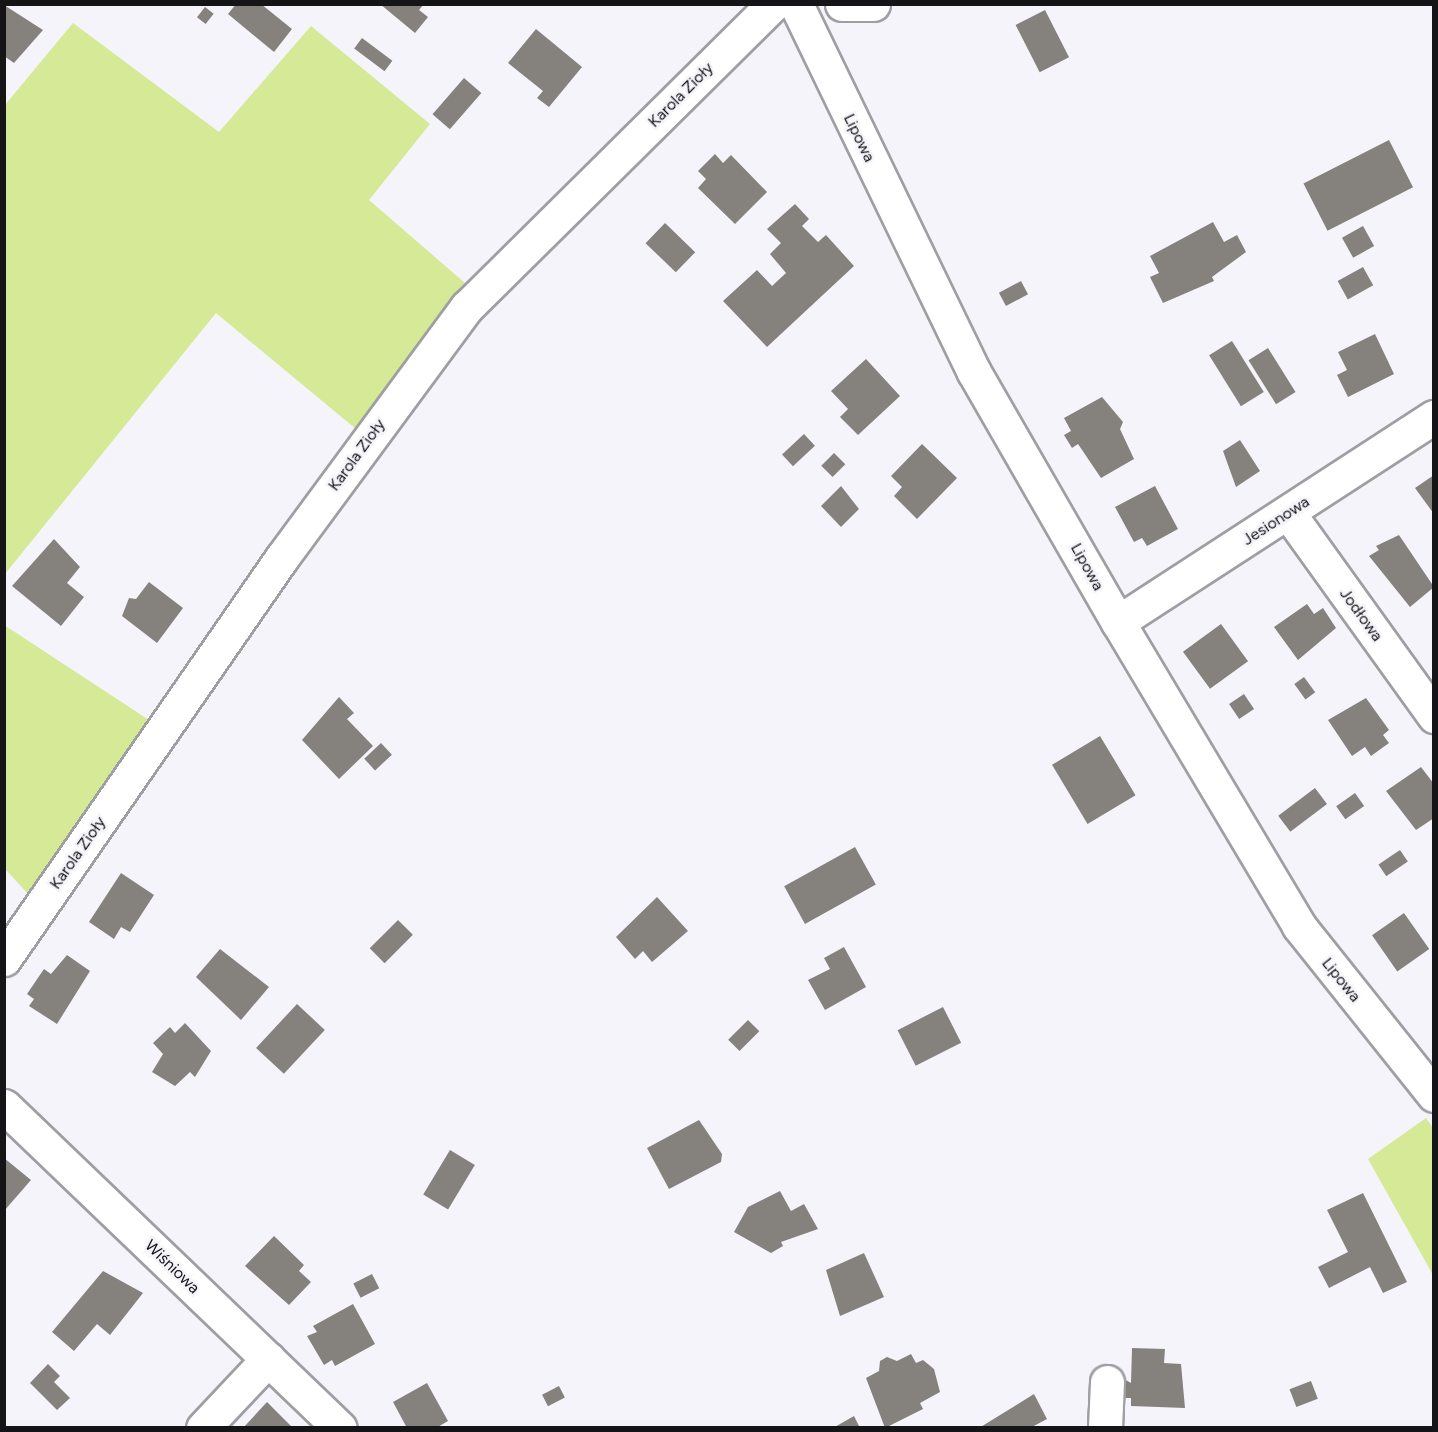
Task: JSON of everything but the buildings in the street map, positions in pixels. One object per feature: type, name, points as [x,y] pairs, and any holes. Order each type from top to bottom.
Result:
[{"type":"street","name":"Karola Zioły","points":[[4,959],[281,559],[466,307],[773,4]]},
{"type":"street","name":"Lipowa","points":[[796,4],[974,372],[1118,622],[1299,926],[1434,1095]]},
{"type":"street","points":[[842,4],[873,4]]},
{"type":"street","name":"Jesionowa","points":[[1118,622],[1434,417]]},
{"type":"street","name":"Jodłowa","points":[[1289,513],[1434,716]]},
{"type":"street","name":"Wiśniowa","points":[[4,1106],[340,1428]]},
{"type":"street","points":[[203,1428],[268,1359]]},
{"type":"street","points":[[1105,1428],[1107,1383]]},
{"type":"green space","points":[[73,23],[219,132],[311,26],[430,124],[369,200],[465,283],[356,429],[216,313],[5,574],[5,105]]},
{"type":"green space","points":[[4,625],[149,720],[31,897],[5,869]]},
{"type":"green space","points":[[1426,1118],[1433,1128],[1433,1275],[1368,1159]]}]
